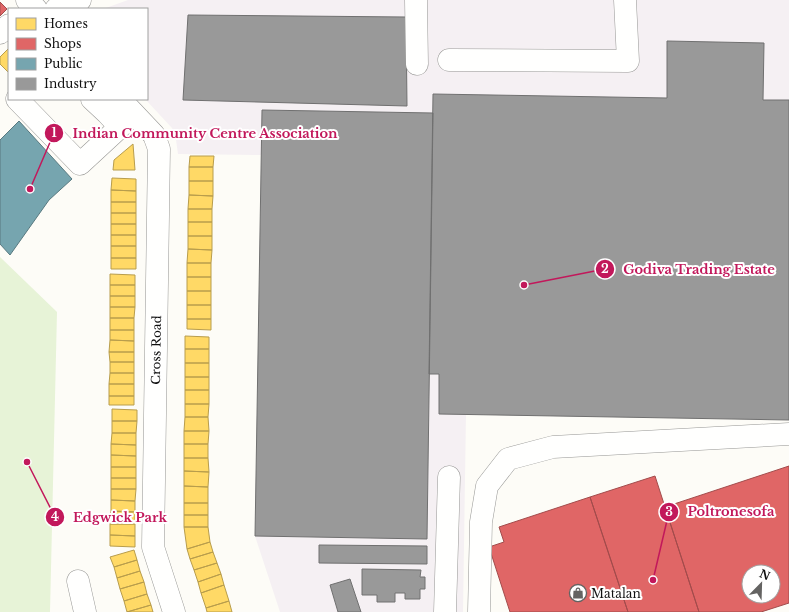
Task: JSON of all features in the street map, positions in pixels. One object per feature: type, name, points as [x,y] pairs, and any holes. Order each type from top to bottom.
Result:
[{"type":"street","points":[[59,8],[80,0]]},
{"type":"street","points":[[416,0],[417,64]]},
{"type":"street","points":[[449,60],[628,61],[626,0]]},
{"type":"street","points":[[0,33],[8,26]]},
{"type":"street","points":[[18,100],[80,164],[120,127],[110,103]]},
{"type":"street","name":"Cross Road","points":[[110,103],[154,134],[160,149],[153,547],[174,612]]},
{"type":"street","points":[[479,612],[482,522],[487,486],[508,459],[553,447],[789,434]]},
{"type":"street","points":[[445,612],[449,477]]},
{"type":"street","points":[[78,581],[85,612]]},
{"type":"shaded area","points":[[128,0],[789,0],[789,420],[466,414],[463,612],[280,612],[255,536],[261,155],[178,154],[172,128],[146,100],[148,100],[148,8],[106,8]]},
{"type":"green space","points":[[0,257],[57,312],[50,612],[0,612]]},
{"type":"building: Homes","points":[[8,49],[8,72],[0,64],[0,57]]},
{"type":"building: Homes","points":[[133,144],[135,170],[113,170],[114,160]]},
{"type":"building: Homes","points":[[190,156],[214,156],[213,167],[189,167]]},
{"type":"building: Homes","points":[[189,167],[213,167],[213,181],[189,181]]},
{"type":"building: Homes","points":[[112,178],[136,179],[136,191],[111,190]]},
{"type":"building: Homes","points":[[189,181],[213,181],[213,196],[189,195]]},
{"type":"building: Homes","points":[[111,190],[136,191],[136,202],[111,202]]},
{"type":"building: Homes","points":[[189,195],[213,196],[212,209],[188,209]]},
{"type":"building: Homes","points":[[111,202],[136,202],[136,213],[111,213]]},
{"type":"building: Homes","points":[[188,209],[212,209],[212,222],[188,222]]},
{"type":"building: Homes","points":[[111,213],[136,213],[136,224],[111,224]]},
{"type":"building: Homes","points":[[188,222],[212,222],[212,236],[188,236]]},
{"type":"building: Homes","points":[[111,224],[136,224],[136,235],[111,235]]},
{"type":"building: Homes","points":[[111,235],[136,235],[136,246],[111,246]]},
{"type":"building: Homes","points":[[188,236],[212,236],[212,250],[188,249]]},
{"type":"building: Homes","points":[[111,246],[136,246],[136,258],[111,258]]},
{"type":"building: Homes","points":[[188,249],[212,250],[211,263],[187,263]]},
{"type":"building: Homes","points":[[111,258],[136,258],[136,269],[111,269]]},
{"type":"building: Homes","points":[[187,263],[211,263],[211,277],[187,277]]},
{"type":"building: Homes","points":[[110,274],[135,275],[135,285],[110,285]]},
{"type":"building: Homes","points":[[187,277],[211,277],[211,291],[187,291]]},
{"type":"building: Homes","points":[[110,285],[135,285],[135,296],[110,296]]},
{"type":"building: Homes","points":[[187,291],[211,291],[211,305],[187,305]]},
{"type":"building: Homes","points":[[110,296],[135,296],[135,307],[110,307]]},
{"type":"building: Homes","points":[[187,305],[211,305],[211,319],[187,319]]},
{"type":"building: Homes","points":[[110,307],[135,307],[134,318],[110,318]]},
{"type":"building: Homes","points":[[110,318],[134,318],[134,330],[110,330]]},
{"type":"building: Homes","points":[[187,319],[211,319],[211,330],[187,329]]},
{"type":"building: Homes","points":[[110,330],[134,330],[134,341],[110,340]]},
{"type":"building: Homes","points":[[185,336],[209,337],[209,349],[185,349]]},
{"type":"building: Homes","points":[[110,340],[134,341],[134,352],[109,352]]},
{"type":"building: Homes","points":[[185,349],[209,349],[209,363],[185,363]]},
{"type":"building: Homes","points":[[109,352],[134,352],[134,362],[110,362]]},
{"type":"building: Homes","points":[[110,362],[134,362],[134,373],[110,373]]},
{"type":"building: Homes","points":[[185,363],[209,363],[209,377],[185,377]]},
{"type":"building: Homes","points":[[110,373],[134,373],[134,384],[109,384]]},
{"type":"building: Homes","points":[[185,377],[209,377],[209,390],[185,390]]},
{"type":"building: Homes","points":[[109,384],[134,384],[134,396],[109,396]]},
{"type":"building: Homes","points":[[185,390],[209,390],[209,404],[185,404]]},
{"type":"building: Homes","points":[[109,396],[134,396],[134,405],[109,405]]},
{"type":"building: Homes","points":[[185,404],[209,404],[208,417],[185,417]]},
{"type":"building: Homes","points":[[112,409],[137,410],[137,421],[112,421]]},
{"type":"building: Homes","points":[[185,417],[208,417],[209,431],[184,431]]},
{"type":"building: Homes","points":[[112,421],[137,421],[136,433],[112,433]]},
{"type":"building: Homes","points":[[184,431],[209,431],[208,444],[184,444]]},
{"type":"building: Homes","points":[[112,433],[136,433],[136,445],[111,444]]},
{"type":"building: Homes","points":[[111,444],[136,445],[136,456],[111,455]]},
{"type":"building: Homes","points":[[184,444],[208,444],[208,458],[184,458]]},
{"type":"building: Homes","points":[[111,455],[136,456],[136,467],[111,467]]},
{"type":"building: Homes","points":[[184,458],[208,458],[209,472],[184,471]]},
{"type":"building: Homes","points":[[111,467],[136,467],[136,478],[111,478]]},
{"type":"building: Homes","points":[[184,471],[209,472],[208,487],[184,486]]},
{"type":"building: Homes","points":[[111,478],[136,478],[136,489],[111,489]]},
{"type":"building: Homes","points":[[184,486],[208,487],[208,503],[184,503]]},
{"type":"building: Homes","points":[[111,489],[136,489],[135,501],[111,500]]},
{"type":"building: Homes","points":[[111,500],[135,501],[135,512],[111,511]]},
{"type":"building: Homes","points":[[184,503],[208,503],[208,515],[184,515]]},
{"type":"building: Homes","points":[[111,511],[135,512],[135,524],[110,524]]},
{"type":"building: Homes","points":[[184,515],[208,515],[208,527],[184,527]]},
{"type":"building: Homes","points":[[110,524],[135,524],[135,536],[110,535]]},
{"type":"building: Homes","points":[[184,527],[208,527],[210,542],[187,549]]},
{"type":"building: Homes","points":[[110,535],[135,536],[135,547],[110,546]]},
{"type":"building: Homes","points":[[210,542],[213,552],[190,559],[187,549]]},
{"type":"building: Homes","points":[[134,550],[137,560],[114,567],[110,557]]},
{"type":"building: Homes","points":[[213,552],[217,563],[194,570],[190,559]]},
{"type":"building: Homes","points":[[137,560],[140,571],[117,578],[114,567]]},
{"type":"building: Homes","points":[[217,563],[221,574],[198,582],[194,570]]},
{"type":"building: Homes","points":[[140,571],[144,582],[120,589],[117,578]]},
{"type":"building: Homes","points":[[221,574],[224,585],[201,593],[198,582]]},
{"type":"building: Homes","points":[[144,582],[147,594],[124,601],[120,589]]},
{"type":"building: Homes","points":[[224,585],[229,601],[206,608],[201,593]]},
{"type":"building: Homes","points":[[147,594],[151,605],[127,612],[124,601]]},
{"type":"building: Homes","points":[[229,601],[232,612],[207,612],[206,608]]},
{"type":"building: Homes","points":[[151,605],[153,612],[127,612]]},
{"type":"building: Shops","points":[[0,2],[7,9],[0,16]]},
{"type":"building: Shops","points":[[789,466],[789,603],[761,612],[699,612],[665,507]]},
{"type":"building: Shops","points":[[655,476],[699,612],[628,612],[590,497]]},
{"type":"building: Shops","points":[[590,497],[628,612],[510,612],[489,547],[504,542],[499,527]]},
{"type":"building: Public","points":[[19,121],[72,179],[49,200],[10,255],[0,244],[0,140]]},
{"type":"building: Industry","points":[[188,15],[406,17],[407,106],[183,100]]},
{"type":"building: Industry","points":[[667,41],[764,43],[763,100],[789,100],[789,420],[439,414],[439,374],[429,374],[433,94],[667,98]]},
{"type":"building: Industry","points":[[262,110],[433,113],[427,539],[255,536]]},
{"type":"building: Industry","points":[[319,545],[427,546],[427,564],[319,563]]},
{"type":"building: Industry","points":[[362,569],[421,570],[420,577],[425,577],[425,589],[420,589],[420,599],[405,599],[405,593],[395,593],[395,602],[377,602],[377,595],[362,595]]},
{"type":"building: Industry","points":[[350,579],[361,612],[338,612],[330,585]]},
{"type":"place","name":"Indian Community Centre Association","points":[[30,189]]},
{"type":"place","name":"Godiva Trading Estate","points":[[524,285]]},
{"type":"place","name":"Edgwick Park","points":[[27,462]]},
{"type":"place","name":"Poltronesofa","points":[[653,580]]},
{"type":"place","name":"Matalan","points":[[578,593]]}]
